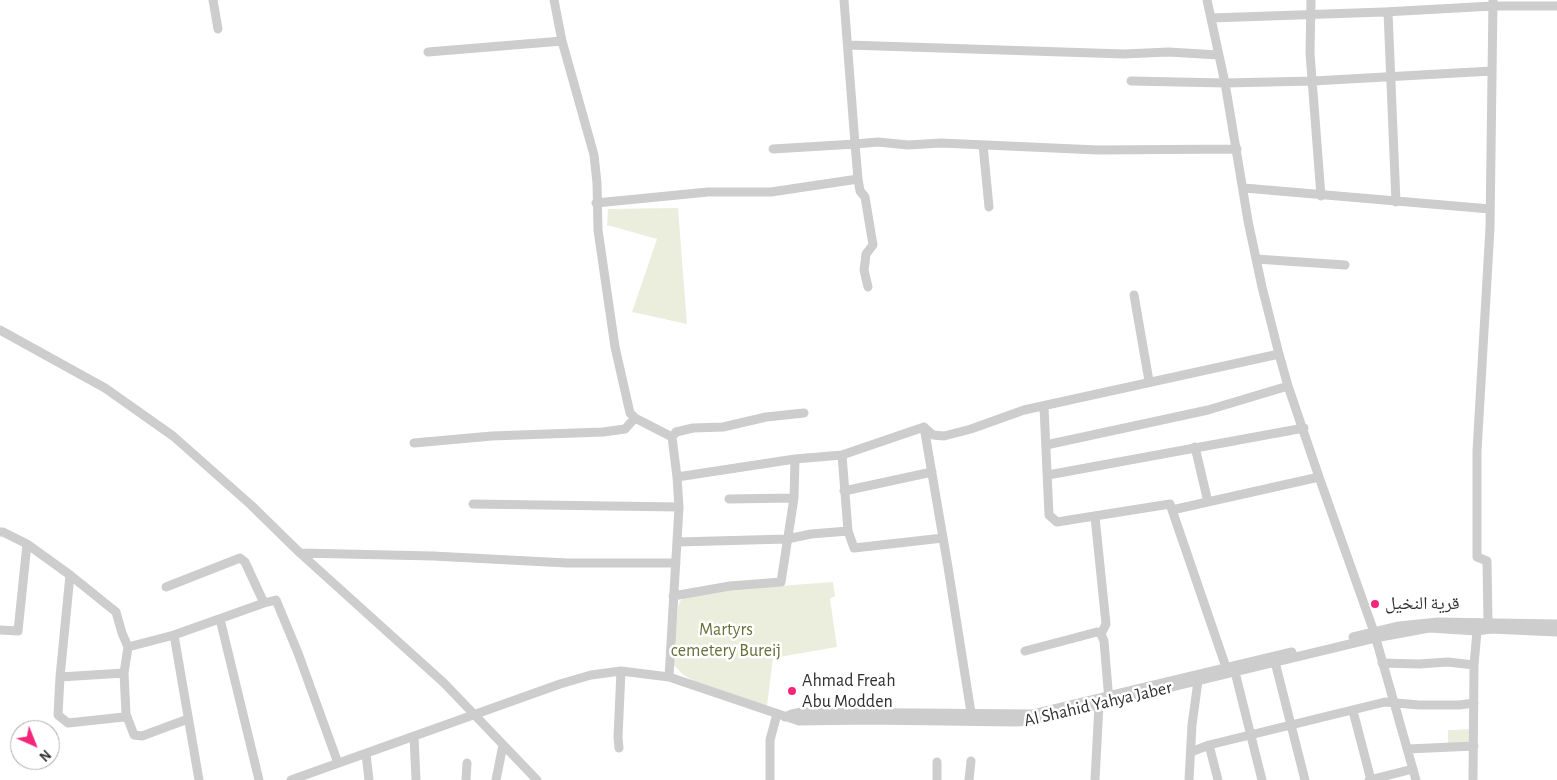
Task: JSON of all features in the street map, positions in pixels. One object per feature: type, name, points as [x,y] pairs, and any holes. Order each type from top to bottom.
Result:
[{"type":"street","points":[[213,0],[218,29]]},
{"type":"street","points":[[554,0],[562,41],[594,155],[597,183],[598,230],[615,347],[630,413],[672,437]]},
{"type":"street","points":[[844,0],[858,179],[860,191],[865,197],[873,245],[866,254],[864,270],[868,287]]},
{"type":"street","points":[[1207,0],[1225,83],[1256,259],[1279,354],[1288,386],[1374,635],[1416,780]]},
{"type":"street","points":[[1311,0],[1310,53],[1321,196]]},
{"type":"street","points":[[1409,0],[1410,10]]},
{"type":"street","points":[[1211,18],[1388,12],[1493,3],[1557,6]]},
{"type":"street","points":[[1473,780],[1474,665],[1477,631],[1488,623],[1487,561],[1477,557],[1477,451],[1490,209],[1493,3]]},
{"type":"street","points":[[1388,12],[1396,202]]},
{"type":"street","points":[[428,52],[562,41]]},
{"type":"street","points":[[848,45],[1124,54],[1168,52],[1219,55]]},
{"type":"street","points":[[1131,81],[1225,83],[1313,81],[1492,71]]},
{"type":"street","points":[[773,149],[878,142],[908,145],[941,143],[983,144],[1098,150],[1237,149]]},
{"type":"street","points":[[983,144],[989,207]]},
{"type":"street","points":[[596,203],[708,192],[771,192],[858,179]]},
{"type":"street","points":[[1244,188],[1490,209]]},
{"type":"street","points":[[1256,259],[1345,265]]},
{"type":"street","points":[[1134,295],[1148,381]]},
{"type":"street","points":[[0,330],[105,388],[173,436],[251,505],[300,553],[444,683],[536,780]]},
{"type":"street","points":[[924,428],[933,435],[944,436],[1024,410],[1148,381],[1279,354]]},
{"type":"street","points":[[1046,445],[1208,410],[1288,386]]},
{"type":"street","points":[[1044,406],[1049,515],[1057,522],[1170,504],[1252,735],[1262,780]]},
{"type":"street","points":[[669,676],[679,507],[672,437],[676,432],[693,428],[723,427],[766,417],[804,413]]},
{"type":"street","points":[[414,443],[492,436],[602,432],[625,429],[636,418]]},
{"type":"street","points":[[677,477],[795,459],[842,455],[924,428]]},
{"type":"street","points":[[924,428],[972,718]]},
{"type":"street","points":[[1048,475],[1304,428]]},
{"type":"street","points":[[1195,447],[1208,502]]},
{"type":"street","points":[[842,455],[848,531],[854,548],[943,538]]},
{"type":"street","points":[[673,596],[730,586],[780,582],[794,498],[795,459]]},
{"type":"street","points":[[844,491],[932,472]]},
{"type":"street","points":[[1172,510],[1319,477]]},
{"type":"street","points":[[729,499],[794,498]]},
{"type":"street","points":[[473,504],[679,507]]},
{"type":"street","points":[[1095,517],[1106,624],[1101,634],[1104,641],[1109,698]]},
{"type":"street","points":[[678,542],[787,538],[848,531]]},
{"type":"street","points":[[0,532],[27,544],[70,574],[116,612],[128,647],[124,673],[126,714],[134,735],[142,736],[188,719]]},
{"type":"street","points":[[0,630],[18,632],[27,544]]},
{"type":"street","points":[[300,553],[567,562],[676,563]]},
{"type":"street","points":[[166,587],[240,558],[245,562],[264,603]]},
{"type":"street","points":[[70,574],[58,715],[68,723],[120,719],[126,714]]},
{"type":"street","points":[[128,647],[174,635],[276,600],[298,653],[338,763]]},
{"type":"street","points":[[220,619],[259,780]]},
{"type":"street","name":"Al Shahid Yahya Jaber","points":[[972,718],[1030,722],[1099,705],[1109,698],[1198,681],[1230,671],[1417,624],[1438,622],[1557,624]]},
{"type":"street","name":"Al Shahid Yahya Jaber","points":[[291,780],[560,684],[591,675],[621,671],[669,676],[800,721],[972,718],[1033,714],[1275,662],[1374,635],[1429,628],[1557,632]]},
{"type":"street","points":[[1025,651],[1097,632],[1101,634]]},
{"type":"street","points":[[174,635],[199,780]]},
{"type":"street","points":[[1275,662],[1305,780]]},
{"type":"street","points":[[1382,663],[1419,664],[1448,662],[1474,665]]},
{"type":"street","points":[[619,748],[621,671]]},
{"type":"street","points":[[60,677],[124,673]]},
{"type":"street","points":[[1189,780],[1192,725],[1198,681]]},
{"type":"street","points":[[1191,752],[1209,745],[1385,702],[1419,706],[1474,704]]},
{"type":"street","points":[[1094,780],[1099,705]]},
{"type":"street","points":[[1353,711],[1370,780],[1413,769]]},
{"type":"street","points":[[770,780],[770,740],[781,716]]},
{"type":"street","points":[[414,736],[416,780]]},
{"type":"street","points":[[496,780],[503,745]]},
{"type":"street","points":[[1209,745],[1218,780]]},
{"type":"street","points":[[1408,749],[1474,746]]},
{"type":"street","points":[[366,754],[369,780]]},
{"type":"street","points":[[969,780],[971,761]]},
{"type":"street","points":[[937,762],[937,780]]},
{"type":"street","points":[[466,763],[466,780]]},
{"type":"green space","points":[[678,208],[687,324],[632,312],[657,239],[607,225],[608,209]]},
{"type":"green space","name":"Martyrs cemetery Bureij","points":[[833,582],[835,596],[830,599],[837,647],[773,658],[767,706],[701,685],[682,674],[673,664],[678,607],[680,601],[684,598],[725,590]]},
{"type":"green space","points":[[1471,729],[1470,747],[1448,748],[1448,730]]},
{"type":"place","name":"قرية النخيل","points":[[1375,604]]},
{"type":"place","name":"Ahmad Freah Abu Modden","points":[[792,691]]}]
